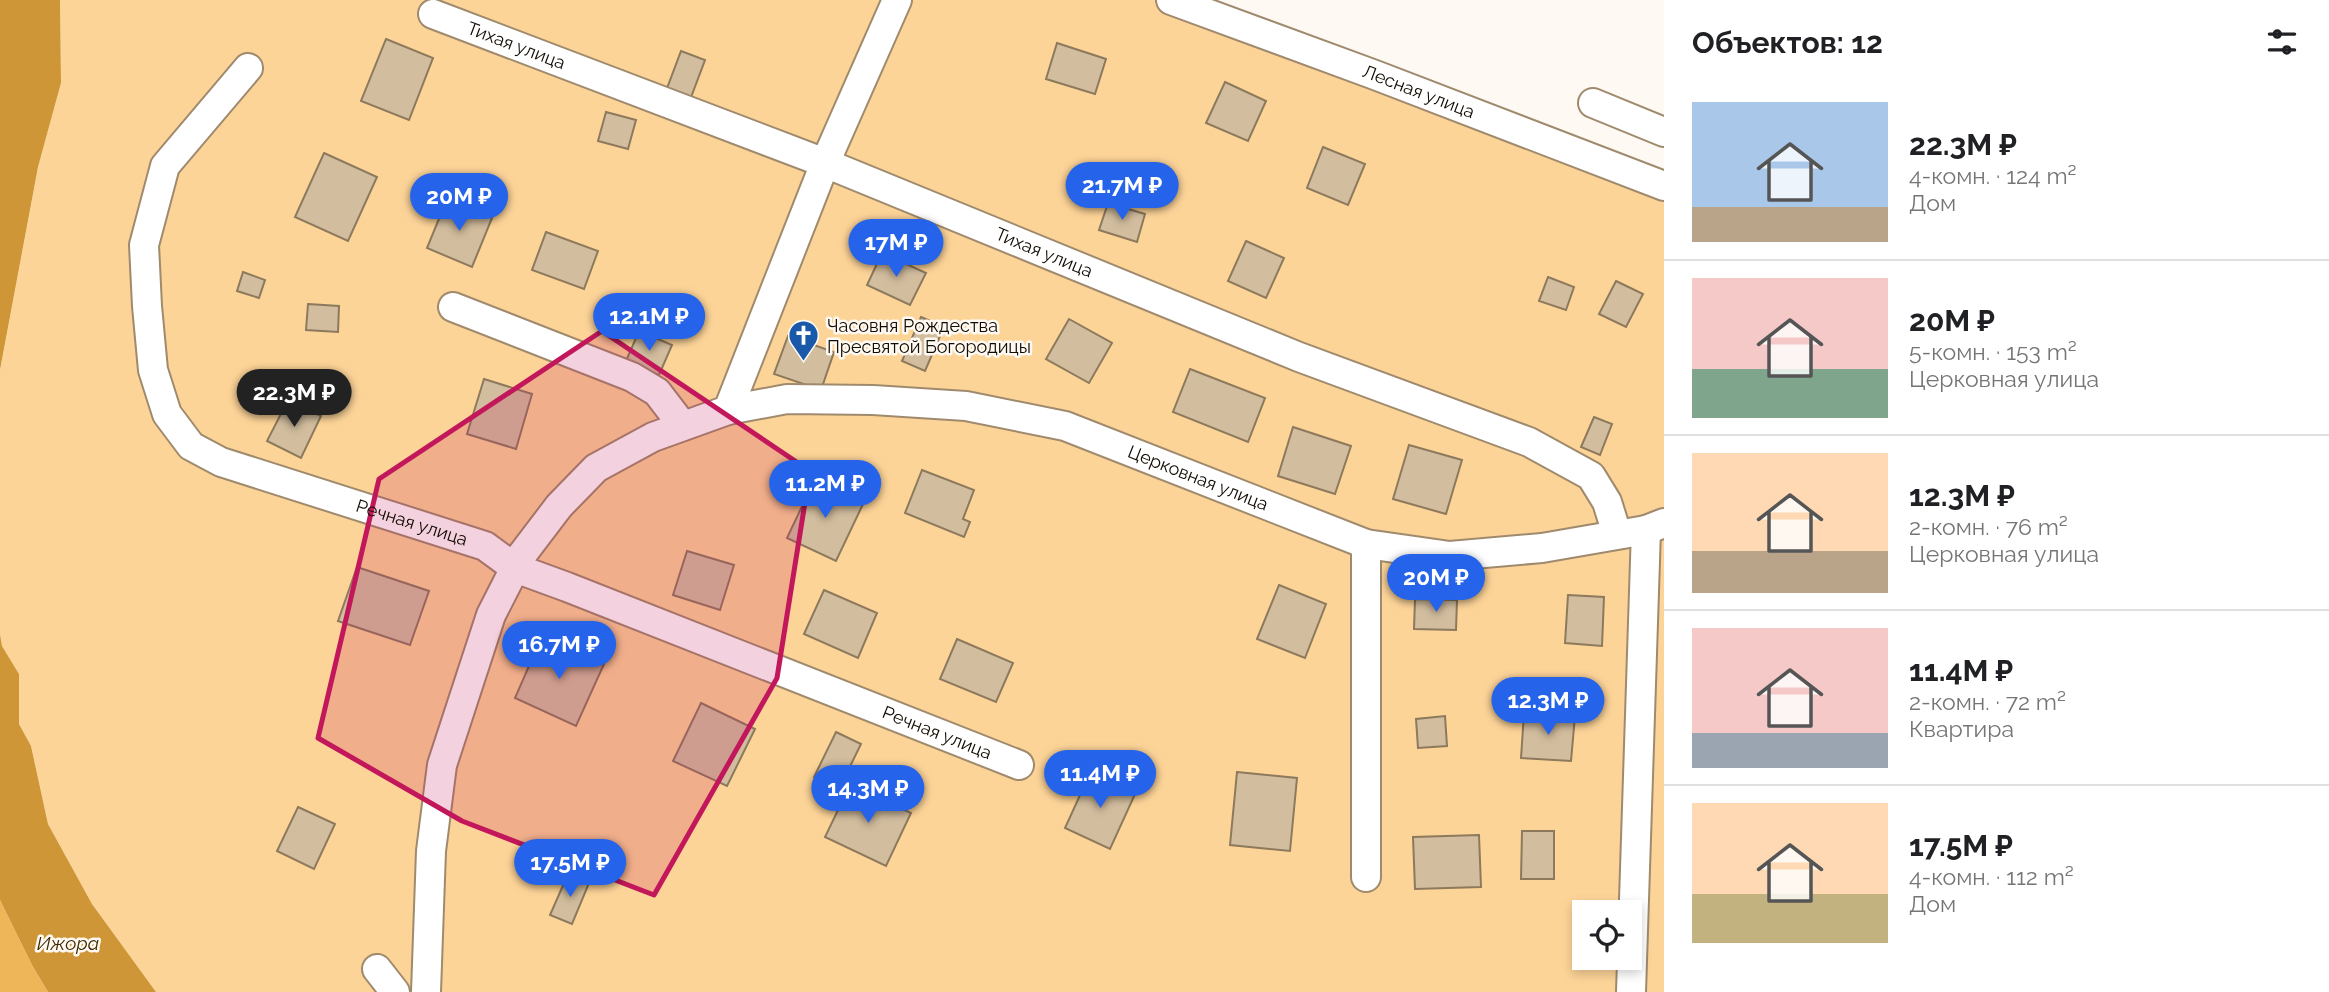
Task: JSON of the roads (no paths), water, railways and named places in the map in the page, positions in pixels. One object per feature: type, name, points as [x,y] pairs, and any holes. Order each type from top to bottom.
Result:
[{"type":"street","points":[[728,410],[825,163],[897,0]]},
{"type":"street","name":"Лесная улица","points":[[1171,0],[1212,7],[1664,186]]},
{"type":"street","name":"Тихая улица","points":[[433,13],[825,163],[1299,357],[1529,442],[1591,475],[1607,502],[1617,534]]},
{"type":"street","name":"Речная улица","points":[[248,68],[165,166],[144,245],[146,306],[153,370],[167,414],[191,446],[220,462],[485,546],[515,568],[1019,765]]},
{"type":"street","points":[[1594,103],[1664,132]]},
{"type":"street","points":[[453,307],[632,377],[657,392],[682,426]]},
{"type":"street","name":"Церковная улица","points":[[426,992],[431,852],[442,765],[491,615],[521,556],[559,506],[596,468],[653,437],[682,426],[728,410],[787,399],[873,400],[966,406],[1065,426],[1366,544],[1450,556],[1542,548],[1655,526]]},
{"type":"street","points":[[1631,992],[1655,526]]},
{"type":"street","points":[[1366,544],[1366,877]]},
{"type":"street","points":[[377,969],[395,992]]},
{"type":"water","points":[[0,0],[60,0],[61,83],[38,167],[0,370]]},
{"type":"water","name":"Ижора","points":[[0,634],[2,646],[19,674],[19,724],[31,746],[48,824],[92,904],[156,992],[48,992],[0,900]]},
{"type":"place","name":"Часовня Рождества Пресвятой Богородицы","points":[[804,363]]}]
